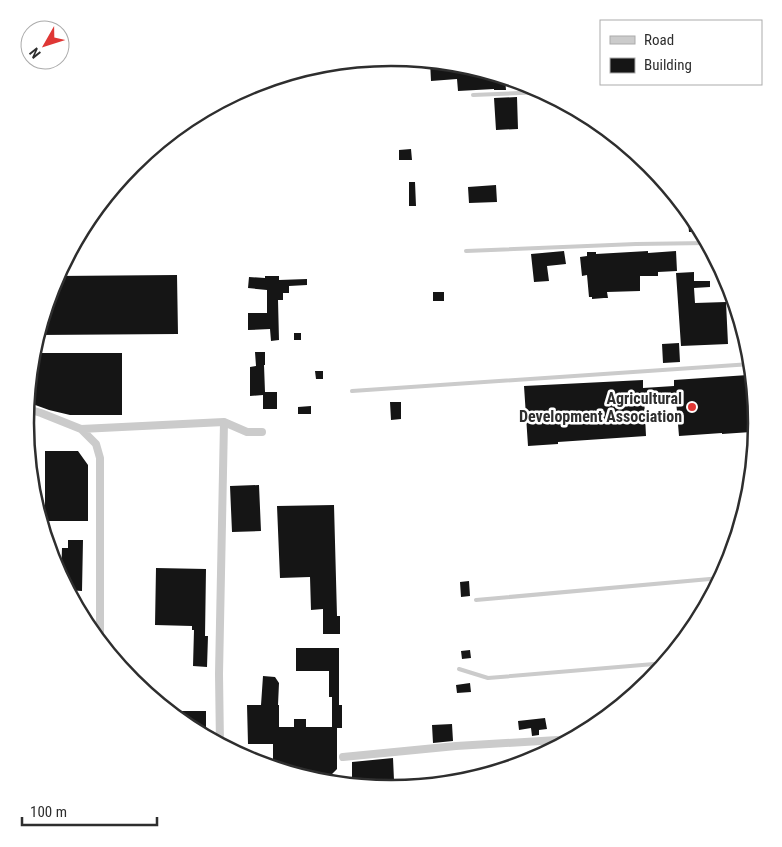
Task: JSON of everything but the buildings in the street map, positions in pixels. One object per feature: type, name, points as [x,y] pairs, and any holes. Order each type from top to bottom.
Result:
[{"type":"street","points":[[35,411],[81,429],[96,444],[100,458],[100,630]]},
{"type":"street","points":[[81,429],[224,422],[247,432],[262,432]]},
{"type":"street","points":[[220,737],[219,674],[224,422]]},
{"type":"street","points":[[343,757],[456,746],[557,740]]},
{"type":"lane","points":[[473,95],[527,93]]},
{"type":"lane","points":[[466,251],[636,244],[699,244]]},
{"type":"lane","points":[[352,391],[743,365]]},
{"type":"lane","points":[[476,600],[712,579]]},
{"type":"lane","points":[[460,669],[488,678],[655,664]]},
{"type":"place","name":"Agricultural Development Association","points":[[692,407]]}]
